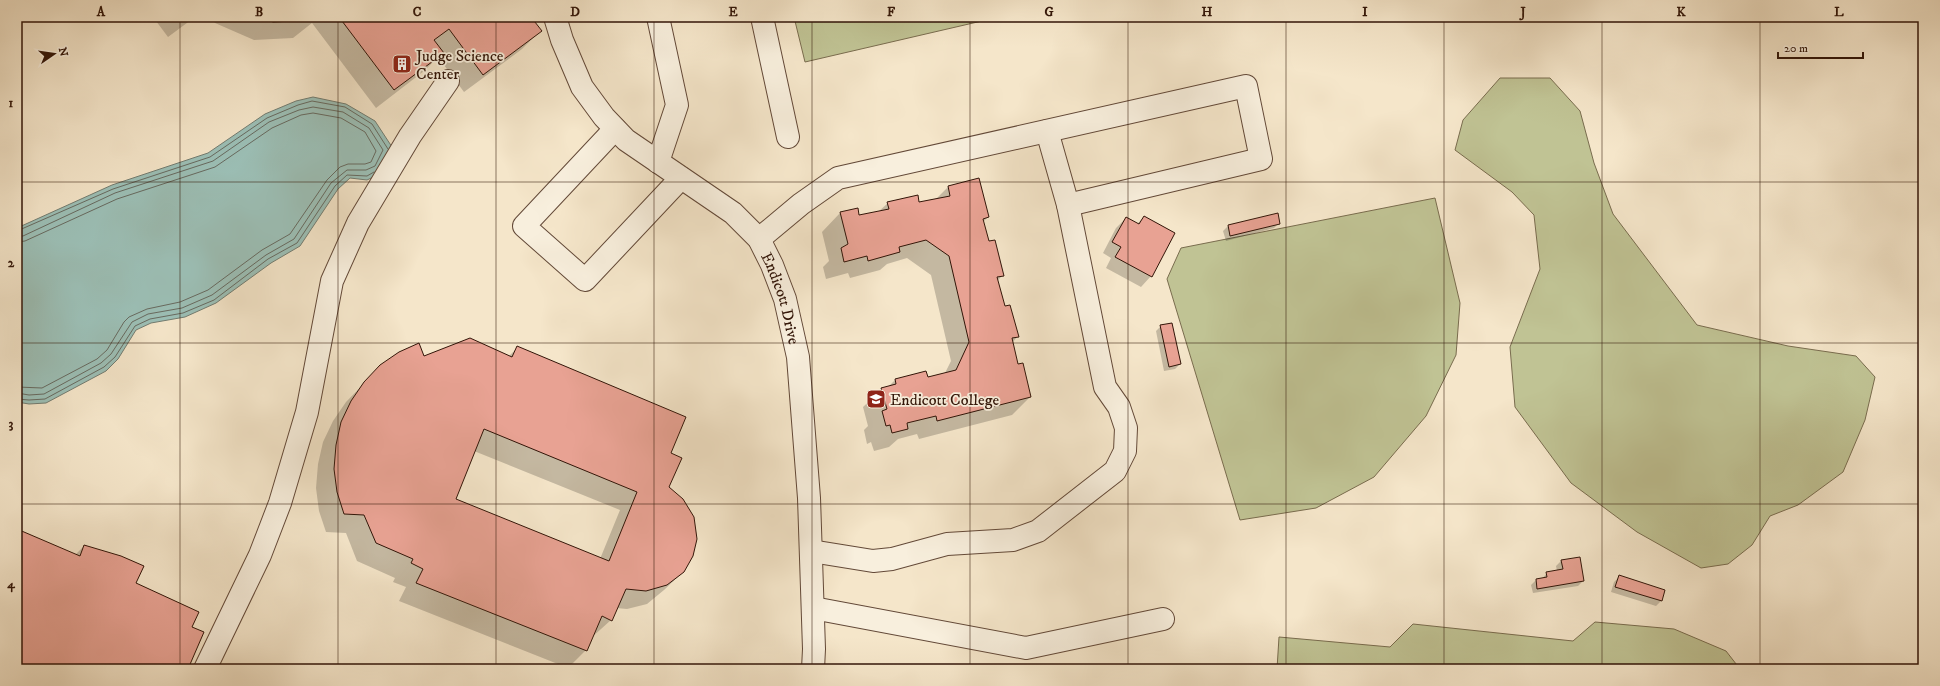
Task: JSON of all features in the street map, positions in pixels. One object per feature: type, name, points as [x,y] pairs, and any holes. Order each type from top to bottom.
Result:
[{"type":"street","name":"Endicott Drive","points":[[555,17],[562,40],[582,87],[604,117],[626,140],[733,213],[759,239],[772,265],[785,300],[798,357],[809,498],[813,608],[813,669]]},
{"type":"street","points":[[658,17],[677,105],[658,162]]},
{"type":"street","points":[[762,17],[788,137]]},
{"type":"street","points":[[205,669],[260,555],[280,503],[306,412],[332,281],[358,223],[410,136],[448,81]]},
{"type":"street","points":[[759,239],[801,204],[838,178],[1246,86],[1261,159],[1068,205]]},
{"type":"street","points":[[615,129],[524,226],[585,280],[681,178]]},
{"type":"street","points":[[811,551],[873,561],[892,559],[947,544],[1013,540],[1038,531],[1115,470],[1125,451],[1126,428],[1119,408],[1105,387],[1068,205],[1047,131]]},
{"type":"street","points":[[813,608],[1026,648],[1163,619]]},
{"type":"green space","points":[[794,17],[999,17],[805,62]]},
{"type":"green space","points":[[1500,78],[1550,78],[1580,111],[1594,163],[1613,214],[1697,325],[1788,346],[1856,356],[1875,377],[1865,420],[1843,472],[1798,505],[1770,516],[1752,545],[1728,564],[1701,568],[1637,532],[1571,483],[1515,407],[1510,347],[1540,269],[1534,215],[1512,192],[1455,150],[1463,120]]},
{"type":"green space","points":[[1435,198],[1460,303],[1456,355],[1426,416],[1374,477],[1316,508],[1240,520],[1167,279],[1181,248]]},
{"type":"green space","points":[[1595,622],[1674,629],[1726,651],[1740,669],[1277,669],[1279,637],[1390,647],[1413,624],[1573,641]]},
{"type":"water","points":[[313,97],[346,104],[375,121],[394,150],[382,173],[367,180],[350,178],[338,189],[300,246],[271,263],[216,303],[185,317],[151,323],[136,330],[118,359],[106,371],[46,403],[29,404],[17,402],[17,228],[112,185],[208,153],[265,114],[296,101]]},
{"type":"building","points":[[261,17],[316,17],[312,20],[273,22]]},
{"type":"building","name":"Judge Science Center","points":[[339,17],[531,17],[542,31],[483,75],[449,29],[434,40],[444,53],[394,90]]},
{"type":"building","points":[[979,178],[989,217],[983,219],[989,241],[995,240],[1004,276],[997,277],[1005,306],[1010,305],[1019,337],[1012,338],[1018,364],[1023,363],[1031,397],[937,421],[936,416],[907,423],[908,429],[892,433],[890,425],[886,426],[882,411],[887,409],[881,388],[896,384],[895,379],[926,371],[928,377],[956,370],[969,342],[949,256],[926,240],[899,247],[900,252],[868,261],[867,256],[844,262],[841,248],[848,244],[840,212],[858,208],[859,215],[889,209],[887,202],[918,195],[919,202],[950,196],[948,186]]},
{"type":"building","points":[[1278,213],[1280,224],[1230,236],[1228,225]]},
{"type":"building","points":[[1144,216],[1175,233],[1152,277],[1115,257],[1121,247],[1112,242],[1126,217],[1139,224]]},
{"type":"building","points":[[1172,323],[1181,364],[1169,367],[1160,325]]},
{"type":"building","points":[[470,338],[512,357],[517,346],[686,417],[671,453],[682,458],[669,487],[683,499],[694,517],[697,539],[693,556],[684,572],[667,585],[646,591],[626,589],[612,621],[602,616],[587,651],[416,583],[423,569],[411,563],[413,559],[376,543],[364,515],[344,514],[337,492],[334,469],[336,445],[341,422],[351,401],[364,382],[380,365],[399,352],[419,343],[424,356]],"holes":[[[484,429],[637,492],[609,561],[456,499]]]},
{"type":"building","points":[[17,529],[80,556],[84,545],[121,556],[144,566],[136,583],[199,612],[192,627],[204,632],[188,669],[17,669]]},
{"type":"building","points":[[1580,557],[1584,581],[1537,589],[1536,579],[1547,577],[1546,572],[1563,569],[1561,560]]},
{"type":"building","points":[[1619,575],[1665,590],[1662,601],[1615,587]]},
{"type":"place","name":"Judge Science Center","points":[[402,64]]},
{"type":"place","name":"Endicott College","points":[[876,399]]}]
